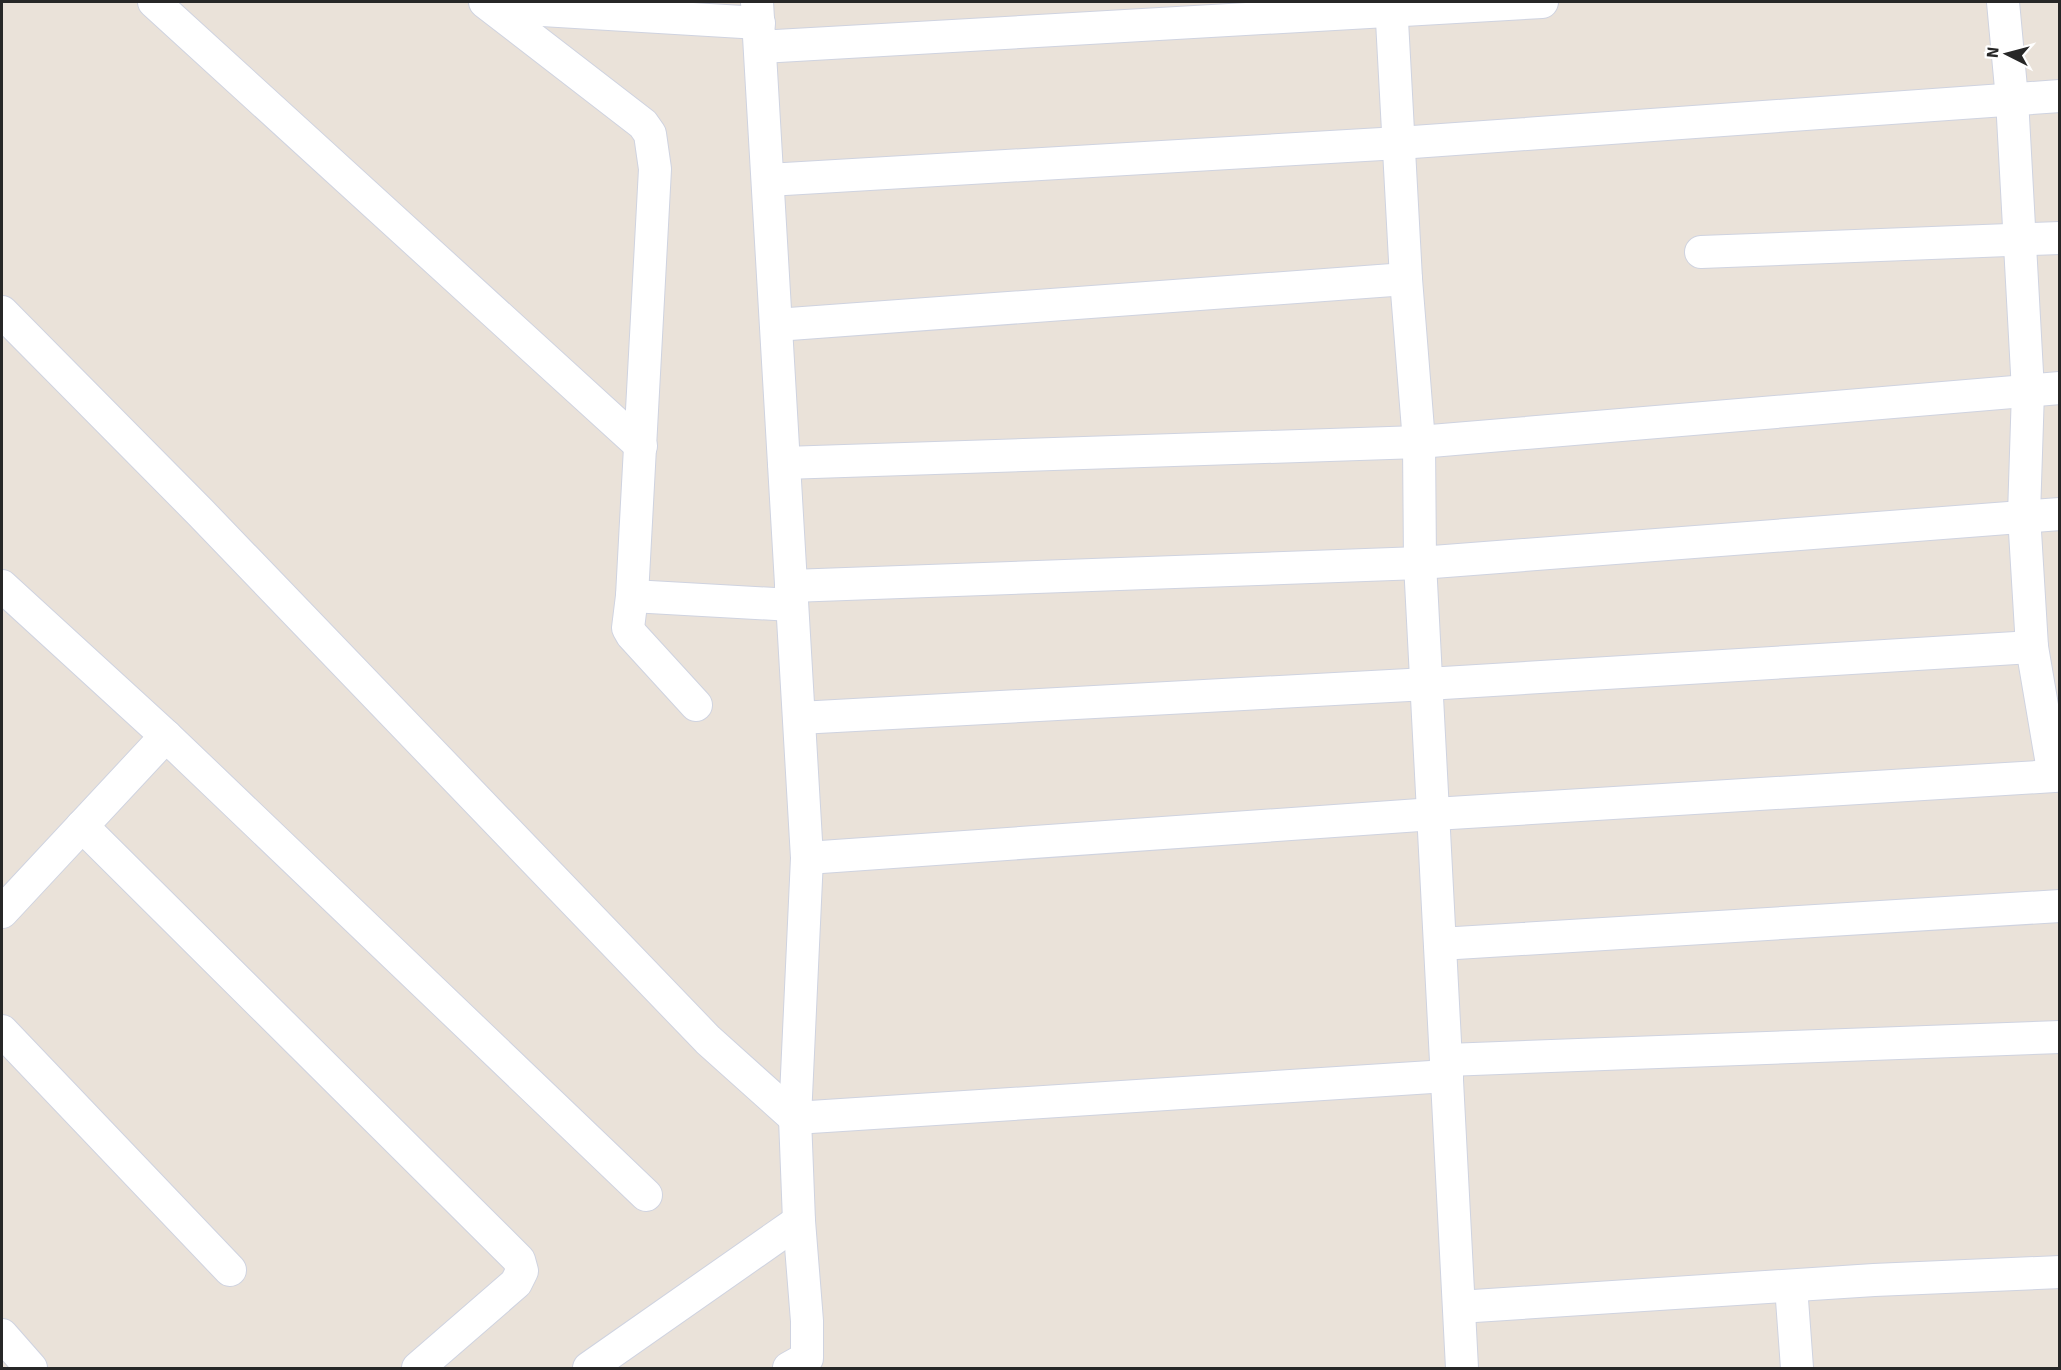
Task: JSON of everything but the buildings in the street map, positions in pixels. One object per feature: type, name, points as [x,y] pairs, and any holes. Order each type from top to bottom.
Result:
[{"type":"street","points":[[154,2],[641,446]]},
{"type":"street","points":[[489,4],[759,24],[1542,2]]},
{"type":"street","points":[[807,858],[1434,814],[2057,775],[2032,647],[2024,515],[2028,391],[2012,99],[2003,2]]},
{"type":"street","points":[[489,4],[643,124],[650,134],[655,169],[641,446],[628,628],[696,705]]},
{"type":"street","points":[[1391,6],[1406,279],[1419,442],[1420,563],[1462,1368]]},
{"type":"street","points":[[759,24],[807,858],[795,1118],[799,1221],[807,1322],[803,1365]]},
{"type":"street","points":[[768,180],[1399,142],[2060,96]]},
{"type":"street","points":[[1701,252],[2060,238]]},
{"type":"street","points":[[776,325],[1406,279]]},
{"type":"street","points":[[2,312],[208,520],[708,1040],[795,1118],[1447,1068],[2060,1037]]},
{"type":"street","points":[[784,463],[1419,442],[2060,388]]},
{"type":"street","points":[[632,596],[792,595],[1420,563],[2060,514]]},
{"type":"street","points":[[2,586],[166,736],[646,1195]]},
{"type":"street","points":[[799,718],[1427,684],[2032,647]]},
{"type":"street","points":[[2,912],[166,736]]},
{"type":"street","points":[[82,826],[519,1260],[522,1271],[516,1283],[418,1368]]},
{"type":"street","points":[[1440,944],[2060,906]]},
{"type":"street","points":[[2,1031],[230,1270]]},
{"type":"street","points":[[589,1368],[799,1221]]},
{"type":"street","points":[[1459,1307],[2060,1272]]},
{"type":"street","points":[[1791,1286],[1797,1368]]},
{"type":"street","points":[[2,1335],[31,1368]]}]
